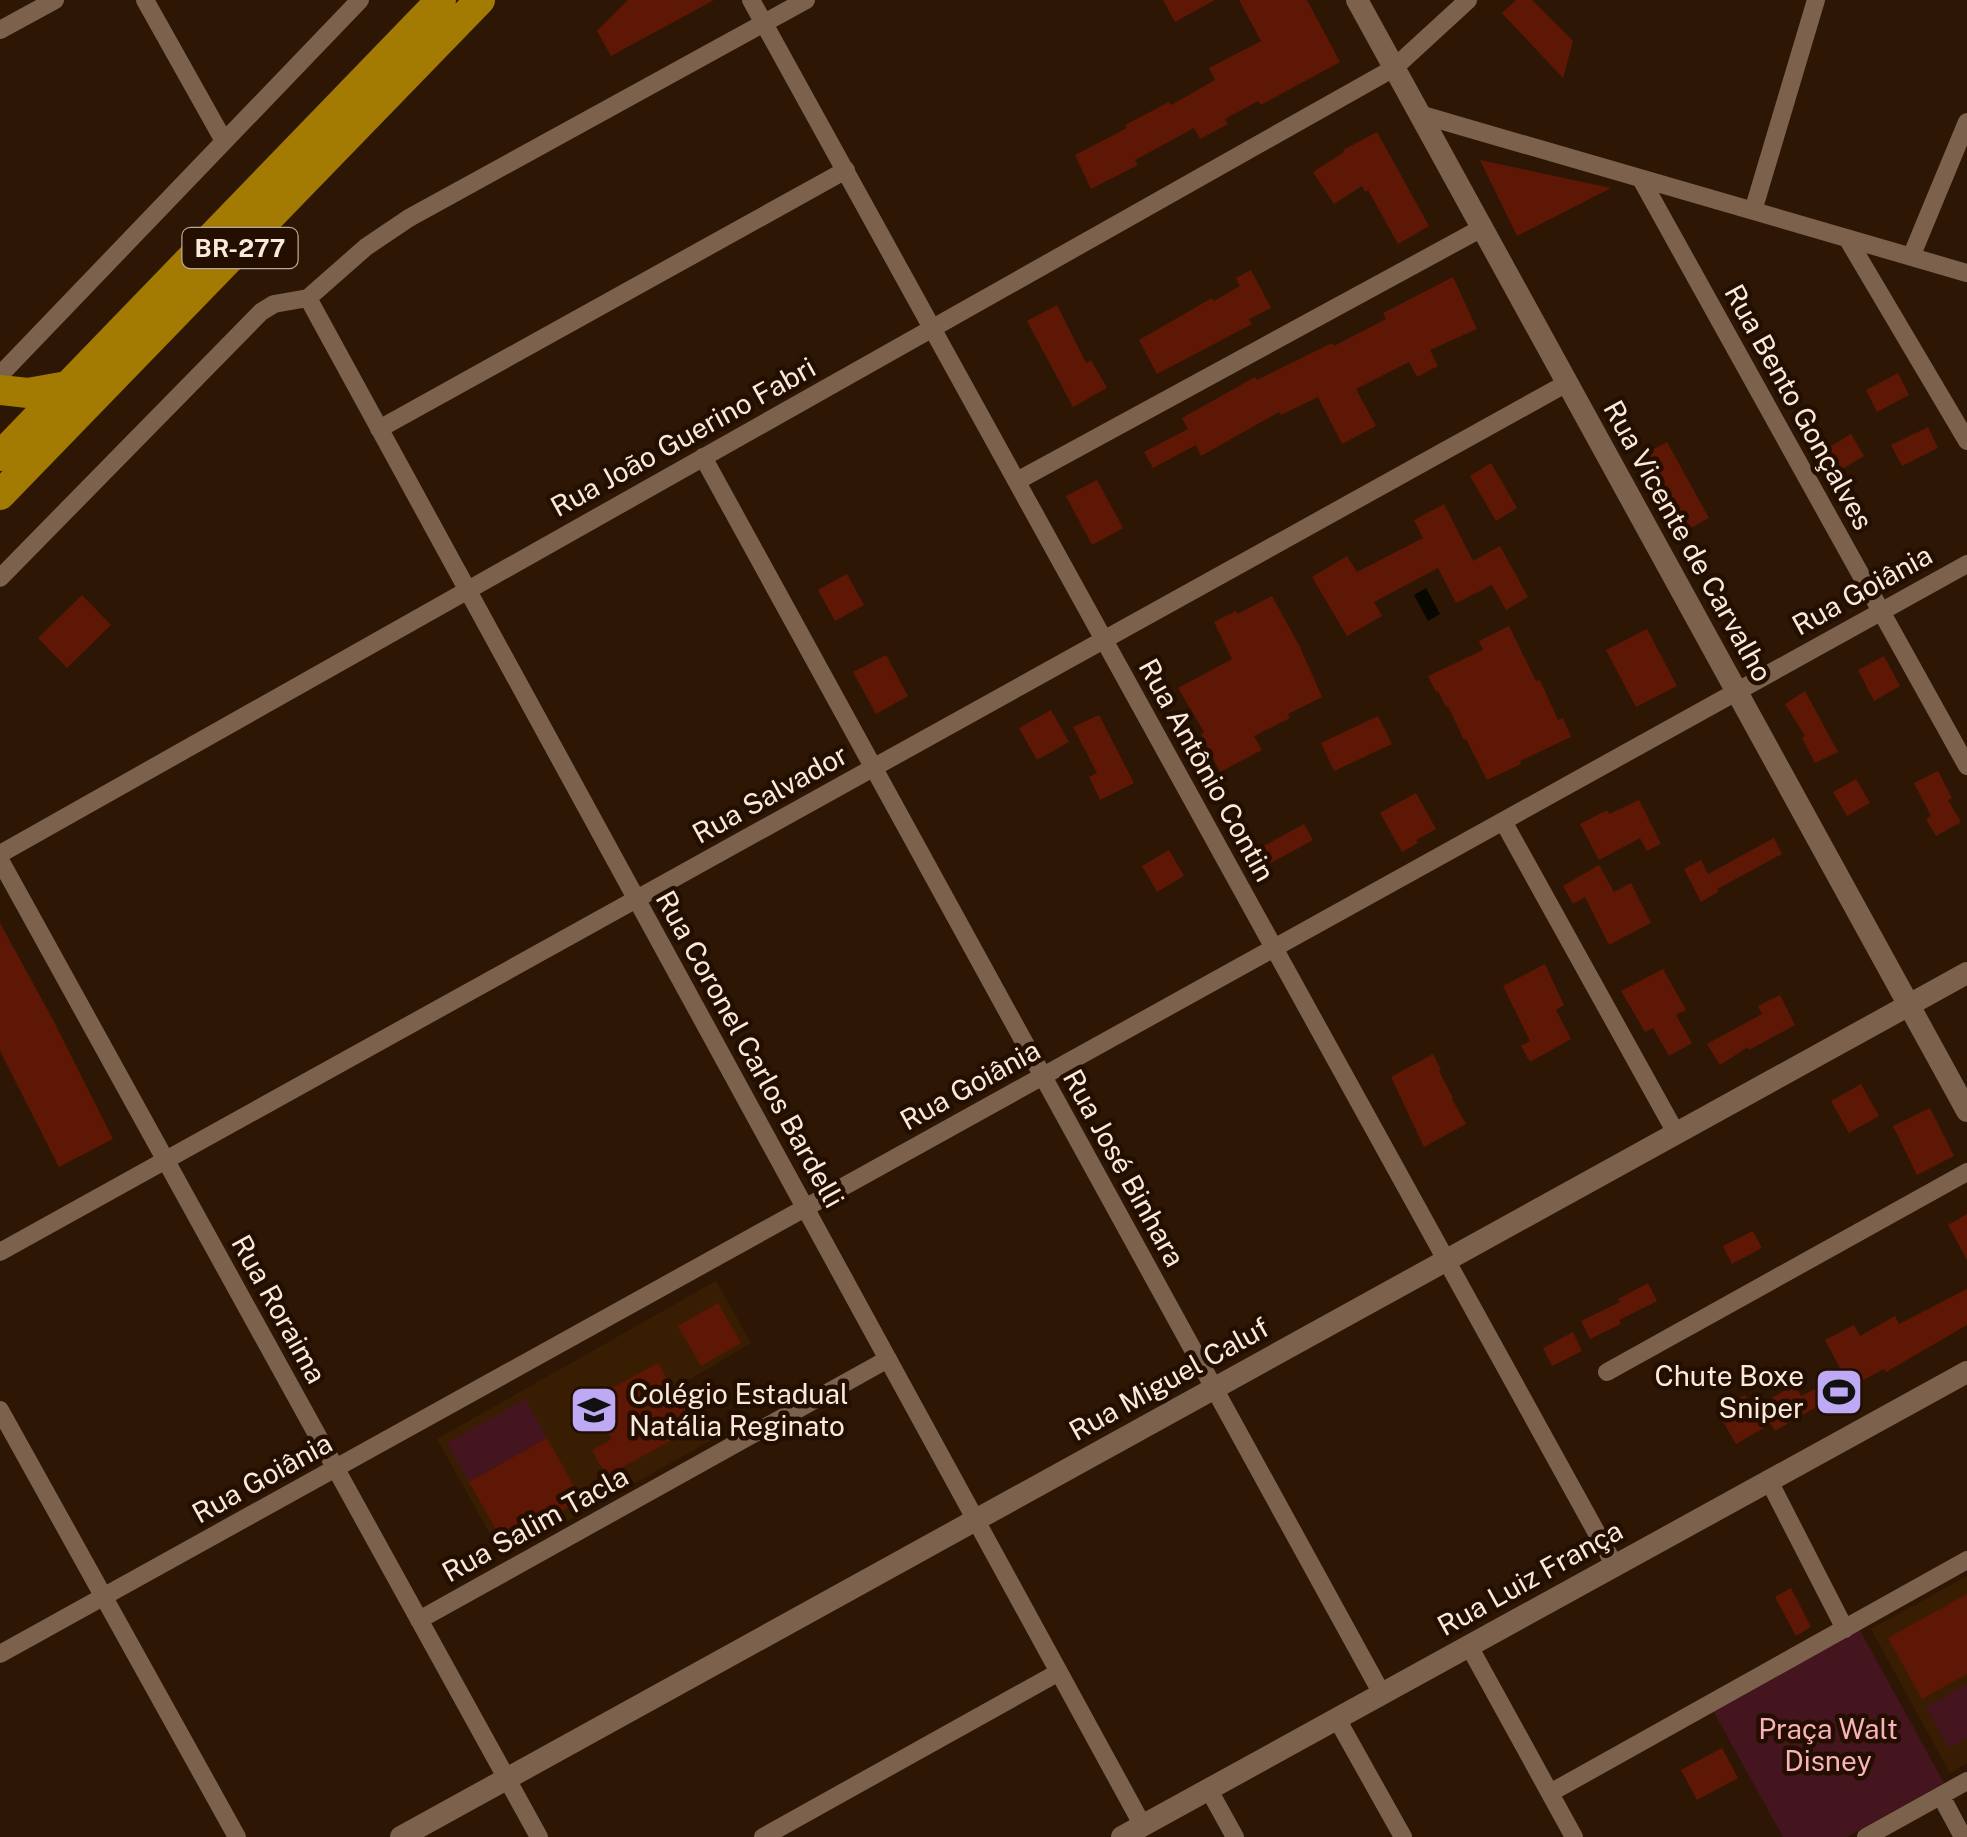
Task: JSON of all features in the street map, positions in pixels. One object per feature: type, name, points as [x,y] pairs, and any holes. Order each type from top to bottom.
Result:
[{"type":"highway","name":"BR-277","points":[[0,456],[442,0]]},
{"type":"highway","name":"BR-277","points":[[0,495],[480,0]]},
{"type":"highway","points":[[0,390],[28,392],[67,386]]},
{"type":"main road","name":"Rua Vicente de Carvalho","points":[[1357,0],[1967,1111]]},
{"type":"main road","name":"Rua Miguel Caluf","points":[[401,1837],[1967,973]]},
{"type":"main road","name":"Rua Luiz França","points":[[1133,1831],[1967,1372]]},
{"type":"street","points":[[0,30],[55,0]]},
{"type":"street","points":[[145,0],[224,141]]},
{"type":"street","points":[[0,375],[360,0]]},
{"type":"street","name":"Rua Antônio Contin","points":[[752,0],[1615,1566]]},
{"type":"street","points":[[0,578],[261,312],[274,304],[308,298],[398,224],[806,0]]},
{"type":"street","name":"Rua João Guerino Fabri","points":[[0,857],[1394,68],[1468,0]]},
{"type":"street","points":[[1753,212],[1816,0]]},
{"type":"street","points":[[1420,114],[1967,273]]},
{"type":"street","points":[[1911,257],[1967,122]]},
{"type":"street","points":[[380,429],[846,170]]},
{"type":"street","name":"Rua Bento Gonçalves","points":[[1641,179],[1967,766]]},
{"type":"street","points":[[1017,481],[1482,228]]},
{"type":"street","points":[[1847,238],[1967,441]]},
{"type":"street","name":"Rua Coronel Carlos Bardelli","points":[[308,298],[1059,1672],[1133,1831]]},
{"type":"street","name":"Rua Salvador","points":[[0,1252],[1568,383]]},
{"type":"street","name":"Rua José Binhara","points":[[703,457],[1382,1694]]},
{"type":"street","name":"Rua Goiânia","points":[[0,1654],[1967,564]]},
{"type":"street","points":[[1503,821],[1676,1133]]},
{"type":"street","name":"Rua Roraima","points":[[0,857],[539,1837]]},
{"type":"street","points":[[1607,1372],[1967,1172]]},
{"type":"street","name":"Rua Salim Tacla","points":[[419,1620],[888,1359]]},
{"type":"street","points":[[0,1410],[238,1837]]},
{"type":"street","points":[[1769,1481],[1844,1629]]},
{"type":"street","points":[[1550,1793],[1967,1560]]},
{"type":"street","points":[[1469,1646],[1574,1837]]},
{"type":"street","points":[[762,1837],[1059,1672]]},
{"type":"street","points":[[1337,1719],[1402,1837]]},
{"type":"street","points":[[1866,1837],[1967,1781]]},
{"type":"street","points":[[1209,1790],[1235,1837]]},
{"type":"street","points":[[1941,1796],[1964,1837]]},
{"type":"shaded area","points":[[1426,588],[1440,614],[1428,621],[1414,595]]},
{"type":"shaded area","name":"Colégio Estadual Natália Reginato","points":[[716,1281],[751,1343],[685,1382],[715,1438],[503,1557],[437,1439]]},
{"type":"shaded area","points":[[1967,1576],[1967,1763],[1950,1773],[1871,1629]]},
{"type":"green space","points":[[525,1399],[547,1438],[469,1482],[447,1443]]},
{"type":"green space","name":"Praça Walt Disney","points":[[1857,1625],[1944,1783],[1847,1837],[1783,1837],[1711,1707]]},
{"type":"green space","points":[[1967,1684],[1967,1738],[1949,1748],[1926,1707]]},
{"type":"building","points":[[628,0],[714,0],[611,56],[597,31]]},
{"type":"building","points":[[1163,0],[1215,0],[1175,22]]},
{"type":"building","points":[[1239,0],[1307,0],[1340,62],[1261,105],[1258,101],[1225,119],[1228,124],[1200,139],[1194,128],[1135,160],[1138,165],[1091,189],[1075,155],[1215,80],[1209,68],[1261,41]]},
{"type":"building","points":[[1516,0],[1532,0],[1573,41],[1563,78],[1502,13]]},
{"type":"building","points":[[1377,132],[1429,226],[1398,244],[1368,190],[1365,192],[1362,186],[1334,204],[1313,172]]},
{"type":"building","points":[[1480,160],[1611,188],[1517,236]]},
{"type":"building","points":[[1251,270],[1271,308],[1249,319],[1252,324],[1157,374],[1139,340],[1240,286],[1236,278]]},
{"type":"building","points":[[1453,277],[1477,329],[1430,350],[1438,366],[1417,377],[1409,362],[1356,389],[1376,426],[1342,444],[1318,397],[1281,415],[1279,412],[1201,456],[1196,445],[1153,468],[1144,452],[1188,429],[1182,418],[1255,377],[1257,380],[1332,343],[1334,346],[1386,319],[1383,313]]},
{"type":"building","points":[[1057,305],[1086,363],[1091,360],[1107,388],[1073,407],[1027,321]]},
{"type":"building","points":[[1898,373],[1909,395],[1877,412],[1866,390]]},
{"type":"building","points":[[1928,427],[1938,448],[1902,466],[1891,445]]},
{"type":"building","points":[[1851,434],[1864,456],[1834,474],[1821,452]]},
{"type":"building","points":[[1667,442],[1709,518],[1687,530],[1648,452]]},
{"type":"building","points":[[1491,463],[1517,508],[1496,521],[1470,476]]},
{"type":"building","points":[[1097,480],[1123,528],[1092,545],[1066,496]]},
{"type":"building","points":[[1444,504],[1473,561],[1500,546],[1528,597],[1506,610],[1492,585],[1456,603],[1438,568],[1374,602],[1382,616],[1347,636],[1312,577],[1347,556],[1357,572],[1423,538],[1414,520]]},
{"type":"building","points":[[847,574],[864,605],[835,621],[818,590]]},
{"type":"building","points":[[82,595],[111,625],[67,668],[38,638]]},
{"type":"building","points":[[1272,596],[1322,697],[1254,736],[1262,750],[1220,772],[1201,734],[1204,732],[1178,688],[1232,659],[1214,622]]},
{"type":"building","points":[[1509,626],[1536,681],[1540,680],[1558,720],[1563,718],[1571,737],[1487,780],[1428,676],[1483,650],[1479,641]]},
{"type":"building","points":[[1647,629],[1677,686],[1636,707],[1606,650]]},
{"type":"building","points":[[886,655],[908,696],[876,714],[853,672]]},
{"type":"building","points":[[1884,656],[1900,686],[1874,701],[1858,670]]},
{"type":"building","points":[[1805,691],[1838,752],[1815,763],[1802,738],[1805,736],[1785,704]]},
{"type":"building","points":[[1051,710],[1069,742],[1037,760],[1019,728]]},
{"type":"building","points":[[1099,715],[1134,783],[1100,800],[1089,777],[1097,773],[1073,727]]},
{"type":"building","points":[[1378,716],[1392,744],[1334,771],[1321,743]]},
{"type":"building","points":[[1938,771],[1961,822],[1936,836],[1926,819],[1931,816],[1914,783]]},
{"type":"building","points":[[1856,779],[1870,803],[1847,816],[1833,792]]},
{"type":"building","points":[[1416,793],[1436,829],[1402,852],[1380,813]]},
{"type":"building","points":[[1639,800],[1661,844],[1647,851],[1640,838],[1599,860],[1580,824]]},
{"type":"building","points":[[1304,824],[1313,840],[1271,863],[1262,847]]},
{"type":"building","points":[[1774,838],[1782,854],[1717,889],[1701,902],[1684,869],[1701,860],[1708,874]]},
{"type":"building","points":[[1169,850],[1184,876],[1157,892],[1142,866]]},
{"type":"building","points":[[1599,865],[1614,892],[1631,883],[1651,923],[1609,945],[1585,897],[1573,904],[1563,886]]},
{"type":"building","points":[[0,923],[113,1139],[59,1167],[0,1051]]},
{"type":"building","points":[[1545,964],[1564,1005],[1556,1010],[1571,1039],[1530,1062],[1521,1046],[1530,1041],[1503,986]]},
{"type":"building","points":[[1663,969],[1686,1010],[1676,1015],[1692,1043],[1669,1056],[1653,1028],[1645,1032],[1621,991]]},
{"type":"building","points":[[1780,995],[1795,1025],[1720,1065],[1707,1044],[1762,1014],[1758,1006]]},
{"type":"building","points":[[1433,1054],[1466,1124],[1424,1147],[1391,1077]]},
{"type":"building","points":[[1861,1084],[1879,1116],[1849,1133],[1831,1101]]},
{"type":"building","points":[[1930,1108],[1954,1156],[1917,1175],[1893,1126]]},
{"type":"building","points":[[1967,1214],[1967,1260],[1948,1225]]},
{"type":"building","points":[[1753,1231],[1762,1248],[1732,1264],[1723,1246]]},
{"type":"building","points":[[1648,1283],[1657,1301],[1590,1339],[1581,1321]]},
{"type":"building","points":[[1967,1289],[1967,1325],[1886,1372],[1884,1369],[1850,1387],[1825,1340],[1854,1325],[1860,1336],[1895,1316],[1899,1324]]},
{"type":"building","points":[[718,1303],[741,1343],[701,1366],[678,1326]]},
{"type":"building","points":[[1573,1332],[1582,1351],[1552,1366],[1543,1348]]},
{"type":"building","points":[[658,1363],[680,1402],[686,1398],[701,1424],[606,1476],[592,1450],[612,1439],[590,1400]]},
{"type":"building","points":[[1839,1378],[1846,1394],[1775,1431],[1771,1424],[1736,1444],[1717,1411],[1745,1395],[1753,1408],[1795,1385],[1801,1396]]},
{"type":"building","points":[[547,1438],[582,1500],[504,1544],[469,1482]]},
{"type":"building","points":[[1791,1588],[1811,1627],[1796,1636],[1775,1597]]},
{"type":"building","points":[[1967,1594],[1967,1674],[1922,1699],[1888,1638]]},
{"type":"building","points":[[1722,1748],[1738,1778],[1697,1800],[1681,1770]]},
{"type":"place","name":"Chute Boxe Sniper","points":[[1839,1392]]},
{"type":"place","name":"Colégio Estadual Natália Reginato","points":[[594,1410]]}]
